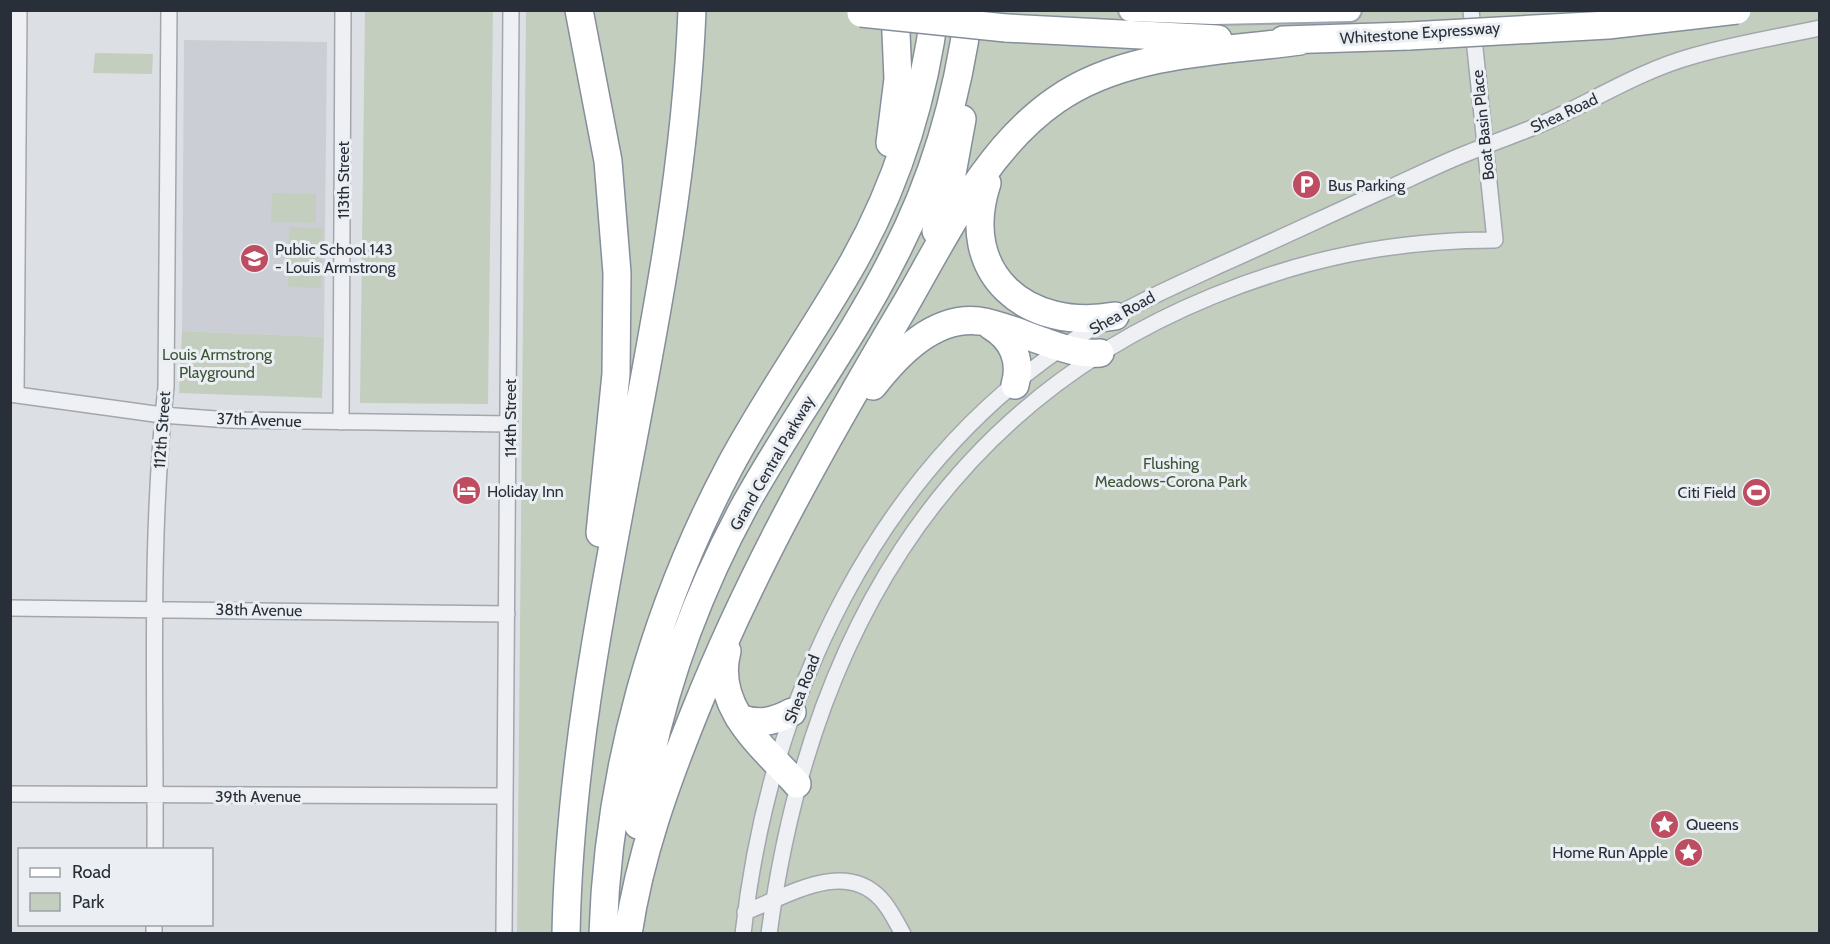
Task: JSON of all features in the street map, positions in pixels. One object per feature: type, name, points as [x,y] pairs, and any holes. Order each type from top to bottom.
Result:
[{"type":"highway","points":[[569,10],[591,64]]},
{"type":"highway","points":[[566,933],[569,843],[618,326],[617,273],[610,180],[591,64],[579,10]]},
{"type":"highway","points":[[579,740],[672,222],[687,104],[692,10]]},
{"type":"highway","points":[[843,280],[868,216],[892,135],[898,79],[895,10]]},
{"type":"highway","name":"Grand Central Parkway","points":[[603,933],[610,847],[621,776],[639,696],[664,616],[700,528],[732,464],[843,280],[877,216],[903,149],[923,80],[935,10]]},
{"type":"highway","name":"Grand Central Parkway","points":[[628,933],[635,842],[647,771],[664,702],[686,634],[714,568],[746,504],[870,300],[907,230],[946,124],[963,54],[969,10]]},
{"type":"highway","points":[[884,340],[929,249],[946,202],[961,128],[977,10]]},
{"type":"highway","name":"Whitestone Expressway","points":[[1299,40],[1409,36],[1508,26],[1612,10]]},
{"type":"highway","points":[[1409,36],[1608,25],[1737,10]]},
{"type":"highway","points":[[853,12],[1006,28],[1178,38],[1299,40]]},
{"type":"highway","points":[[628,933],[638,874],[655,814],[715,661],[755,574],[884,340],[976,184],[1028,122],[1084,82],[1142,62],[1299,40]]},
{"type":"highway","points":[[1005,148],[989,175],[979,216],[980,243],[994,274],[1013,296],[1042,313],[1079,319],[1115,316]]},
{"type":"highway","points":[[803,485],[866,395],[895,359],[936,330],[955,323],[979,321],[1063,348],[1085,353],[1100,353]]},
{"type":"highway","points":[[979,321],[999,331],[1014,350],[1018,372],[1015,385]]},
{"type":"highway","points":[[755,574],[723,664],[727,696],[739,718],[797,784]]},
{"type":"highway","points":[[739,718],[753,722],[768,722],[792,712]]},
{"type":"main road","points":[[1130,10],[1297,12],[1350,10]]},
{"type":"street","points":[[13,394],[19,10]]},
{"type":"street","name":"112th Street","points":[[155,848],[156,608],[162,414],[166,387],[169,10]]},
{"type":"street","name":"113th Street","points":[[341,422],[343,10]]},
{"type":"street","name":"114th Street","points":[[504,933],[510,424],[511,10]]},
{"type":"street","name":"Boat Basin Place","points":[[1471,10],[1495,240]]},
{"type":"street","name":"Shea Road","points":[[743,933],[755,850],[776,762],[792,712],[836,609],[887,526],[954,442],[1015,385],[1063,348],[1115,316],[1174,286],[1486,146],[1536,127],[1672,63],[1694,55],[1820,28]]},
{"type":"street","name":"Shea Road","points":[[769,933],[797,784],[819,714],[844,654],[878,589],[913,535],[967,467],[1000,431],[1039,396],[1100,353],[1181,309],[1245,283],[1315,261],[1386,245],[1495,240]]},
{"type":"street","name":"37th Avenue","points":[[13,394],[162,414],[229,420],[510,424]]},
{"type":"street","name":"38th Avenue","points":[[10,608],[507,614]]},
{"type":"street","name":"39th Avenue","points":[[10,794],[505,796]]},
{"type":"street","points":[[746,912],[824,882],[842,879],[869,889],[888,908],[903,933]]},
{"type":"street","points":[[888,908],[890,933]]},
{"type":"shaded area","name":"Public School 143 - Louis Armstrong","points":[[184,40],[327,42],[324,337],[182,331]]},
{"type":"green space","points":[[365,11],[493,11],[488,404],[360,403]]},
{"type":"green space","name":"Flushing Meadows-Corona Park","points":[[526,11],[1819,11],[1819,933],[517,934]]},
{"type":"green space","points":[[95,53],[153,54],[152,74],[93,73]]},
{"type":"green space","points":[[272,193],[316,194],[316,223],[271,222]]},
{"type":"green space","points":[[289,227],[323,228],[321,288],[288,287]]},
{"type":"green space","name":"Louis Armstrong Playground","points":[[182,331],[324,337],[322,398],[179,393]]},
{"type":"place","name":"Bus Parking","points":[[1307,185]]},
{"type":"place","name":"Public School 143 - Louis Armstrong","points":[[254,258]]},
{"type":"place","name":"Holiday Inn","points":[[466,491]]},
{"type":"place","name":"Citi Field","points":[[1757,492]]},
{"type":"place","name":"Queens","points":[[1665,824]]},
{"type":"place","name":"Home Run Apple","points":[[1689,852]]}]
